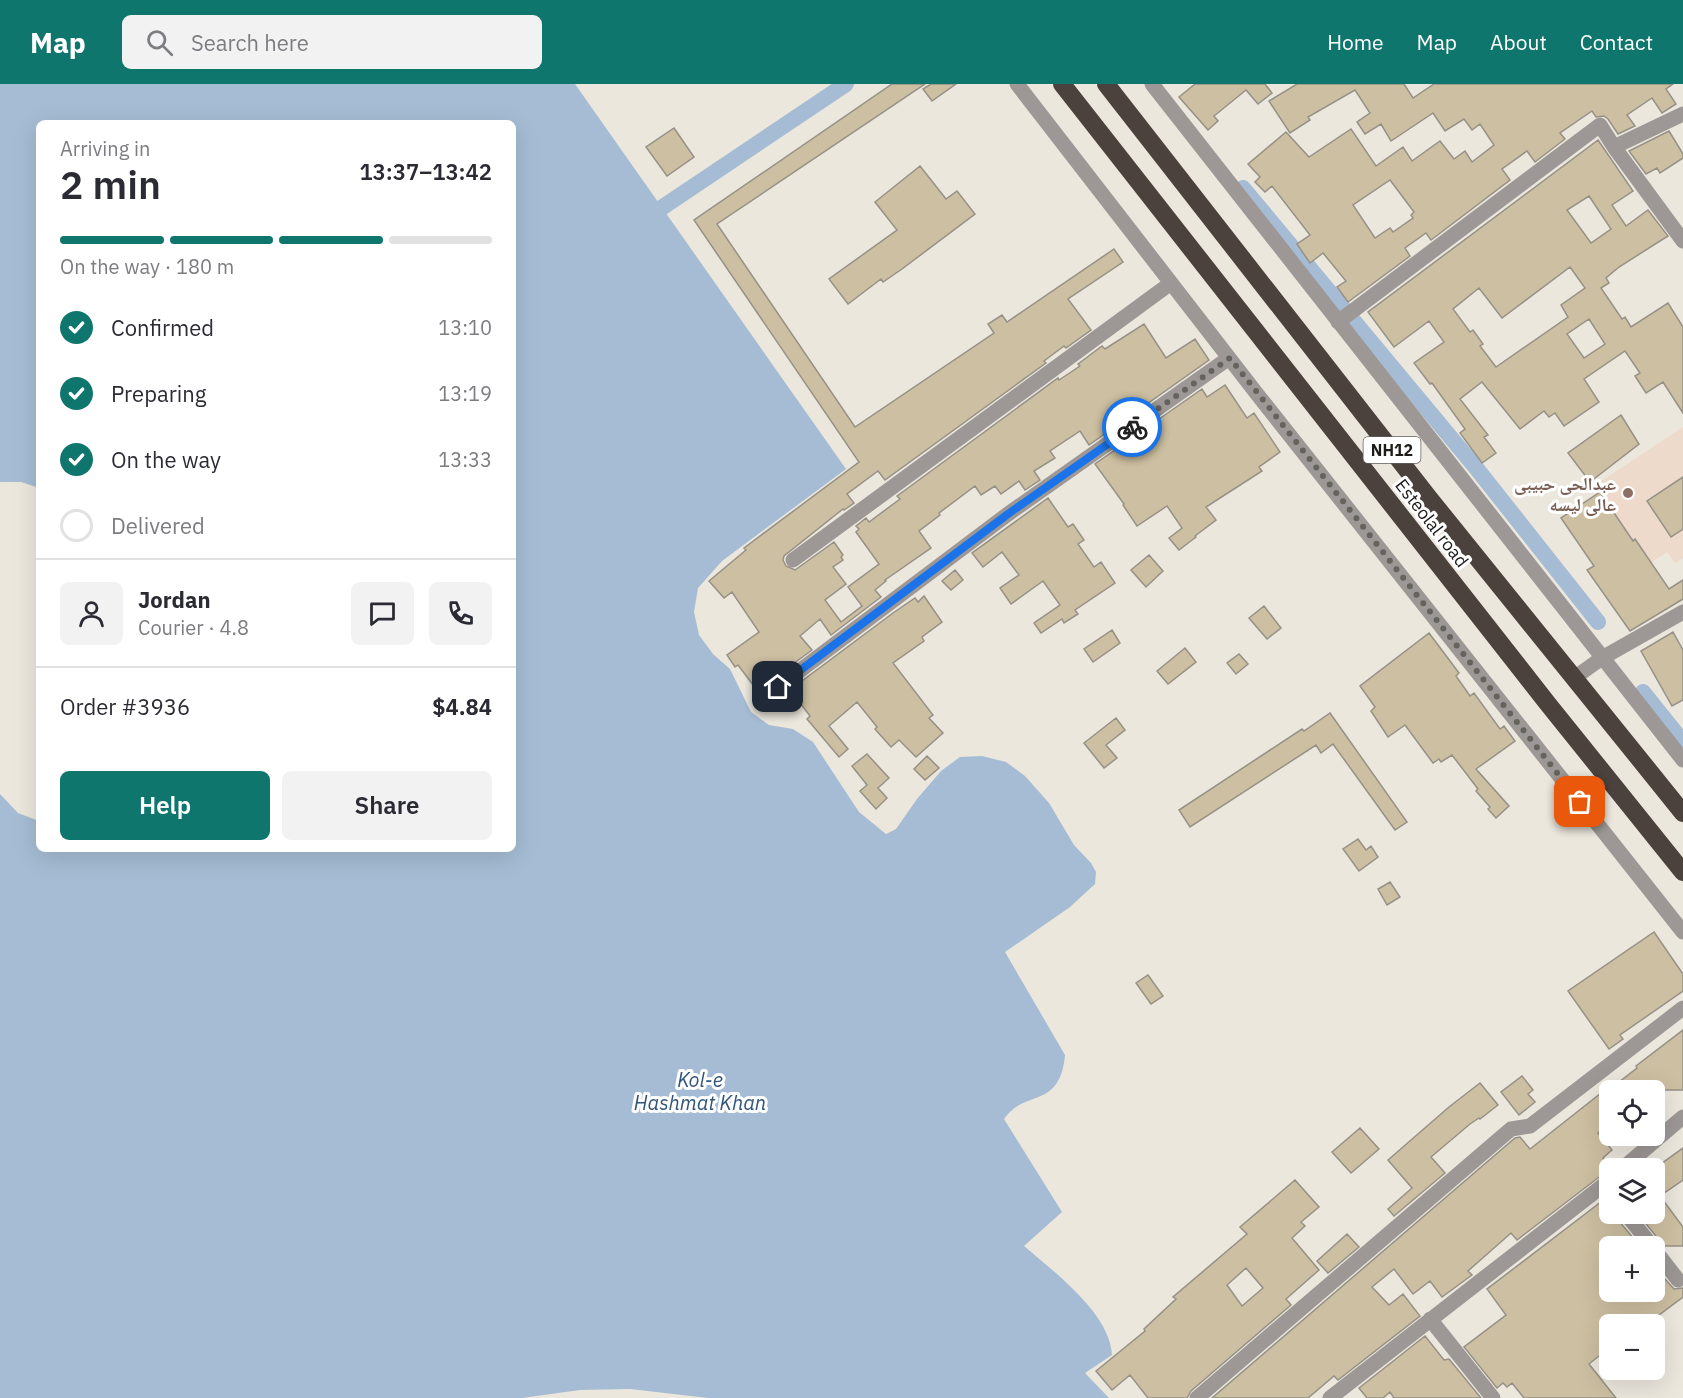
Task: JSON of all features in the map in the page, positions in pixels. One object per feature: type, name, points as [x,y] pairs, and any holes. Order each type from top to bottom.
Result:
[{"type":"highway","name":"Esteolal road","points":[[1062,84],[1540,694],[1683,872]]},
{"type":"highway","name":"Esteolal road","points":[[1106,84],[1429,498],[1683,813]]},
{"type":"street","points":[[1017,84],[1171,283],[1683,932]]},
{"type":"street","points":[[1152,84],[1345,316],[1602,658],[1683,760]]},
{"type":"street","points":[[1614,147],[1683,114]]},
{"type":"street","points":[[1345,316],[1600,125],[1683,241]]},
{"type":"street","points":[[793,560],[1171,283]]},
{"type":"street","points":[[778,687],[1008,514],[1230,358]]},
{"type":"street","points":[[1574,678],[1602,658],[1683,612]]},
{"type":"street","points":[[1197,1398],[1511,1129],[1530,1126],[1683,1008]]},
{"type":"street","points":[[1635,1158],[1683,1117]]},
{"type":"street","points":[[1337,1396],[1430,1319],[1599,1193]]},
{"type":"street","points":[[1634,1224],[1643,1236]]},
{"type":"street","points":[[1665,1263],[1678,1280]]},
{"type":"street","points":[[1430,1319],[1493,1398]]},
{"type":"shaded area","name":"عبدالحی حبیبی عالی لیسه","points":[[1683,427],[1683,480],[1681,478],[1647,501],[1671,537],[1683,529],[1683,558],[1675,563],[1667,552],[1647,565],[1594,486]]},
{"type":"water","name":"Kol-e Hashmat Khan","points":[[0,84],[575,84],[846,469],[722,561],[698,588],[694,612],[699,635],[713,654],[730,669],[751,712],[769,725],[793,729],[813,742],[859,812],[886,834],[896,829],[941,771],[960,757],[982,756],[1006,762],[1025,776],[1049,803],[1074,845],[1091,863],[1096,872],[1095,884],[1070,907],[1005,952],[1065,1055],[1062,1072],[1049,1092],[1021,1104],[1004,1119],[1062,1212],[1024,1246],[1078,1294],[1102,1324],[1109,1339],[1112,1355],[1085,1373],[1109,1398],[708,1398],[630,1389],[580,1390],[522,1398],[0,1398],[0,794],[18,813],[36,820],[36,852],[516,852],[516,120],[36,120],[36,487],[21,482],[0,482]]},
{"type":"building","points":[[892,84],[925,84],[717,224],[855,427],[994,333],[988,324],[1002,315],[1007,322],[1114,249],[1123,262],[1068,299],[1091,330],[1066,348],[1064,346],[1044,361],[1046,363],[885,480],[878,471],[847,494],[854,503],[843,509],[784,556],[786,566],[795,570],[834,542],[843,555],[841,557],[843,560],[833,567],[846,584],[825,600],[841,622],[862,606],[848,587],[879,564],[856,532],[859,529],[856,526],[866,518],[869,522],[900,499],[897,496],[1058,378],[1059,380],[1080,366],[1078,364],[1102,346],[1105,349],[1144,324],[1166,358],[1195,339],[1209,360],[1089,445],[1080,431],[1050,451],[1055,458],[1034,471],[1040,480],[1025,490],[1019,481],[1001,494],[995,486],[981,495],[975,486],[919,531],[931,548],[885,580],[875,590],[881,597],[831,635],[820,619],[800,636],[812,650],[774,678],[770,673],[753,685],[738,665],[735,667],[727,655],[759,632],[732,592],[724,598],[709,581],[746,550],[744,548],[859,462],[694,220]]},
{"type":"building","points":[[931,84],[956,84],[932,101],[923,89]]},
{"type":"building","points":[[1195,84],[1265,84],[1272,93],[1258,104],[1246,90],[1214,116],[1218,121],[1208,130],[1179,97]]},
{"type":"building","points":[[1297,84],[1404,84],[1413,98],[1434,84],[1673,84],[1666,89],[1676,104],[1662,113],[1652,98],[1627,115],[1635,126],[1618,134],[1608,119],[1604,116],[1596,117],[1592,111],[1560,133],[1565,139],[1535,162],[1527,151],[1502,169],[1510,180],[1431,240],[1426,233],[1405,248],[1410,256],[1348,302],[1337,287],[1346,281],[1323,253],[1310,263],[1297,244],[1310,235],[1272,186],[1265,192],[1255,182],[1260,177],[1248,164],[1286,132],[1309,157],[1351,129],[1376,166],[1403,147],[1412,161],[1440,141],[1454,159],[1465,151],[1472,162],[1494,145],[1480,124],[1472,130],[1464,119],[1445,131],[1433,113],[1391,141],[1381,124],[1365,134],[1357,122],[1370,113],[1355,90],[1308,117],[1310,120],[1290,133],[1269,101]],"holes":[[[1390,180],[1414,212],[1411,215],[1413,218],[1393,232],[1390,228],[1375,238],[1353,205]]]},
{"type":"building","points":[[674,128],[694,157],[667,176],[646,147]]},
{"type":"building","points":[[1669,131],[1683,154],[1683,158],[1660,173],[1657,168],[1646,174],[1629,151]]},
{"type":"building","points":[[1598,140],[1633,191],[1612,205],[1626,226],[1648,210],[1668,236],[1619,267],[1606,278],[1609,283],[1601,288],[1622,319],[1625,317],[1631,327],[1668,303],[1683,327],[1683,413],[1663,382],[1646,393],[1635,376],[1640,373],[1625,351],[1584,379],[1599,402],[1564,426],[1555,413],[1549,417],[1544,411],[1520,429],[1482,382],[1460,399],[1488,435],[1484,437],[1496,453],[1482,463],[1460,433],[1465,429],[1432,383],[1430,384],[1414,363],[1444,342],[1429,321],[1394,347],[1368,312]],"holes":[[[1589,196],[1611,229],[1591,243],[1567,210]],[[1570,267],[1585,288],[1561,305],[1568,317],[1496,367],[1480,346],[1483,344],[1473,330],[1470,332],[1453,309],[1479,288],[1502,318]],[[1589,319],[1605,344],[1584,358],[1567,334]]]},
{"type":"building","points":[[920,166],[946,199],[957,191],[975,214],[902,269],[883,282],[881,279],[848,304],[829,279],[897,230],[875,202]]},
{"type":"building","points":[[1225,385],[1247,418],[1254,413],[1280,452],[1259,467],[1262,471],[1206,507],[1216,520],[1179,550],[1169,538],[1182,528],[1167,506],[1137,526],[1095,464],[1202,389],[1207,397]]},
{"type":"building","points":[[1621,415],[1639,444],[1590,482],[1568,453]]},
{"type":"building","points":[[1683,477],[1683,529],[1671,537],[1647,501]]},
{"type":"building","points":[[1600,492],[1669,589],[1683,580],[1683,599],[1630,631],[1587,570],[1594,566],[1561,518]]},
{"type":"building","points":[[1048,498],[1068,527],[1073,524],[1084,540],[1078,544],[1094,567],[1101,562],[1115,583],[1075,610],[1078,614],[1064,623],[1062,619],[1041,633],[1034,623],[1060,605],[1043,581],[1011,604],[1000,588],[1019,575],[1002,552],[983,567],[972,553]]},
{"type":"building","points":[[1149,555],[1163,571],[1146,587],[1131,570]]},
{"type":"building","points":[[955,570],[963,580],[951,590],[942,581]]},
{"type":"building","points":[[924,596],[942,622],[922,637],[924,641],[893,663],[933,715],[929,718],[943,733],[916,757],[899,740],[891,747],[875,729],[877,727],[857,702],[829,726],[848,749],[839,757],[807,719],[810,716],[790,690],[893,613],[915,598],[918,602]]},
{"type":"building","points":[[1264,606],[1281,628],[1267,639],[1249,618]]},
{"type":"building","points":[[1112,630],[1120,643],[1093,662],[1084,649]]},
{"type":"building","points":[[1673,632],[1683,650],[1683,700],[1672,706],[1641,651]]},
{"type":"building","points":[[1429,633],[1459,673],[1456,676],[1470,696],[1474,693],[1500,729],[1504,726],[1515,741],[1476,769],[1509,806],[1496,818],[1476,791],[1478,789],[1452,755],[1441,762],[1439,759],[1433,763],[1405,725],[1388,737],[1371,711],[1375,707],[1360,686]]},
{"type":"building","points":[[1185,648],[1196,662],[1168,684],[1157,671]]},
{"type":"building","points":[[1239,654],[1248,664],[1236,674],[1227,663]]},
{"type":"building","points":[[1330,713],[1407,822],[1395,830],[1333,744],[1321,753],[1316,745],[1190,827],[1179,810]]},
{"type":"building","points":[[1116,718],[1125,730],[1106,745],[1117,758],[1104,768],[1084,743]]},
{"type":"building","points":[[867,754],[889,778],[878,788],[887,798],[876,809],[860,791],[867,785],[852,766]]},
{"type":"building","points":[[927,756],[939,768],[925,780],[914,769]]},
{"type":"building","points":[[1358,839],[1366,850],[1371,846],[1378,857],[1359,871],[1343,849]]},
{"type":"building","points":[[1390,882],[1400,897],[1387,905],[1378,889]]},
{"type":"building","points":[[1654,932],[1683,974],[1683,991],[1620,1035],[1623,1039],[1609,1049],[1568,991]]},
{"type":"building","points":[[1148,975],[1163,996],[1151,1004],[1136,983]]},
{"type":"building","points":[[1683,1030],[1683,1090],[1665,1090],[1665,1080],[1622,1080],[1637,1068],[1636,1066]]},
{"type":"building","points":[[1522,1076],[1533,1090],[1528,1094],[1535,1102],[1519,1115],[1501,1092]]},
{"type":"building","points":[[1480,1083],[1498,1105],[1470,1124],[1431,1157],[1445,1173],[1394,1216],[1388,1209],[1412,1188],[1388,1160]]},
{"type":"building","points":[[1599,1095],[1599,1146],[1609,1146],[1612,1150],[1603,1158],[1599,1158],[1599,1177],[1517,1240],[1511,1233],[1468,1271],[1472,1275],[1442,1297],[1430,1281],[1413,1294],[1394,1269],[1372,1287],[1389,1305],[1403,1294],[1420,1316],[1338,1380],[1334,1376],[1308,1398],[1212,1398],[1515,1138],[1520,1137],[1530,1149]]},
{"type":"building","points":[[1360,1128],[1379,1149],[1351,1173],[1332,1152]]},
{"type":"building","points":[[1683,1148],[1683,1180],[1665,1193],[1665,1161]]},
{"type":"building","points":[[1295,1180],[1319,1207],[1301,1222],[1305,1226],[1292,1238],[1319,1270],[1286,1299],[1291,1305],[1191,1391],[1187,1398],[1148,1398],[1130,1375],[1112,1390],[1096,1371],[1145,1331],[1144,1329],[1176,1299],[1173,1297],[1247,1234],[1240,1227]],"holes":[[[1246,1268],[1263,1288],[1242,1306],[1227,1285]]]},
{"type":"building","points":[[1599,1203],[1599,1224],[1621,1224],[1632,1236],[1599,1236],[1599,1302],[1665,1302],[1665,1279],[1674,1289],[1683,1288],[1683,1297],[1660,1314],[1599,1314],[1599,1356],[1589,1364],[1599,1377],[1599,1380],[1602,1380],[1616,1398],[1524,1398],[1512,1383],[1507,1387],[1503,1383],[1497,1388],[1464,1347],[1506,1315],[1487,1289]]},
{"type":"building","points":[[1665,1203],[1683,1227],[1683,1246],[1665,1246],[1665,1236],[1656,1236],[1646,1224],[1665,1224]]},
{"type":"building","points":[[1347,1234],[1359,1247],[1328,1273],[1317,1261]]},
{"type":"building","points":[[1425,1336],[1444,1360],[1449,1359],[1481,1398],[1394,1398],[1390,1392],[1383,1398],[1367,1398],[1359,1388]]},
{"type":"waterway","points":[[645,219],[846,84]]},
{"type":"waterway","points":[[1243,188],[1477,469],[1598,622]]},
{"type":"waterway","points":[[1643,692],[1683,742]]},
{"type":"way so far","points":[[1132,427],[1230,358],[1580,802]]},
{"type":"place","name":"عبدالحی حبیبی عالی لیسه","points":[[1628,493]]},
{"type":"route","points":[[778,687],[1008,514],[1132,427]]}]
